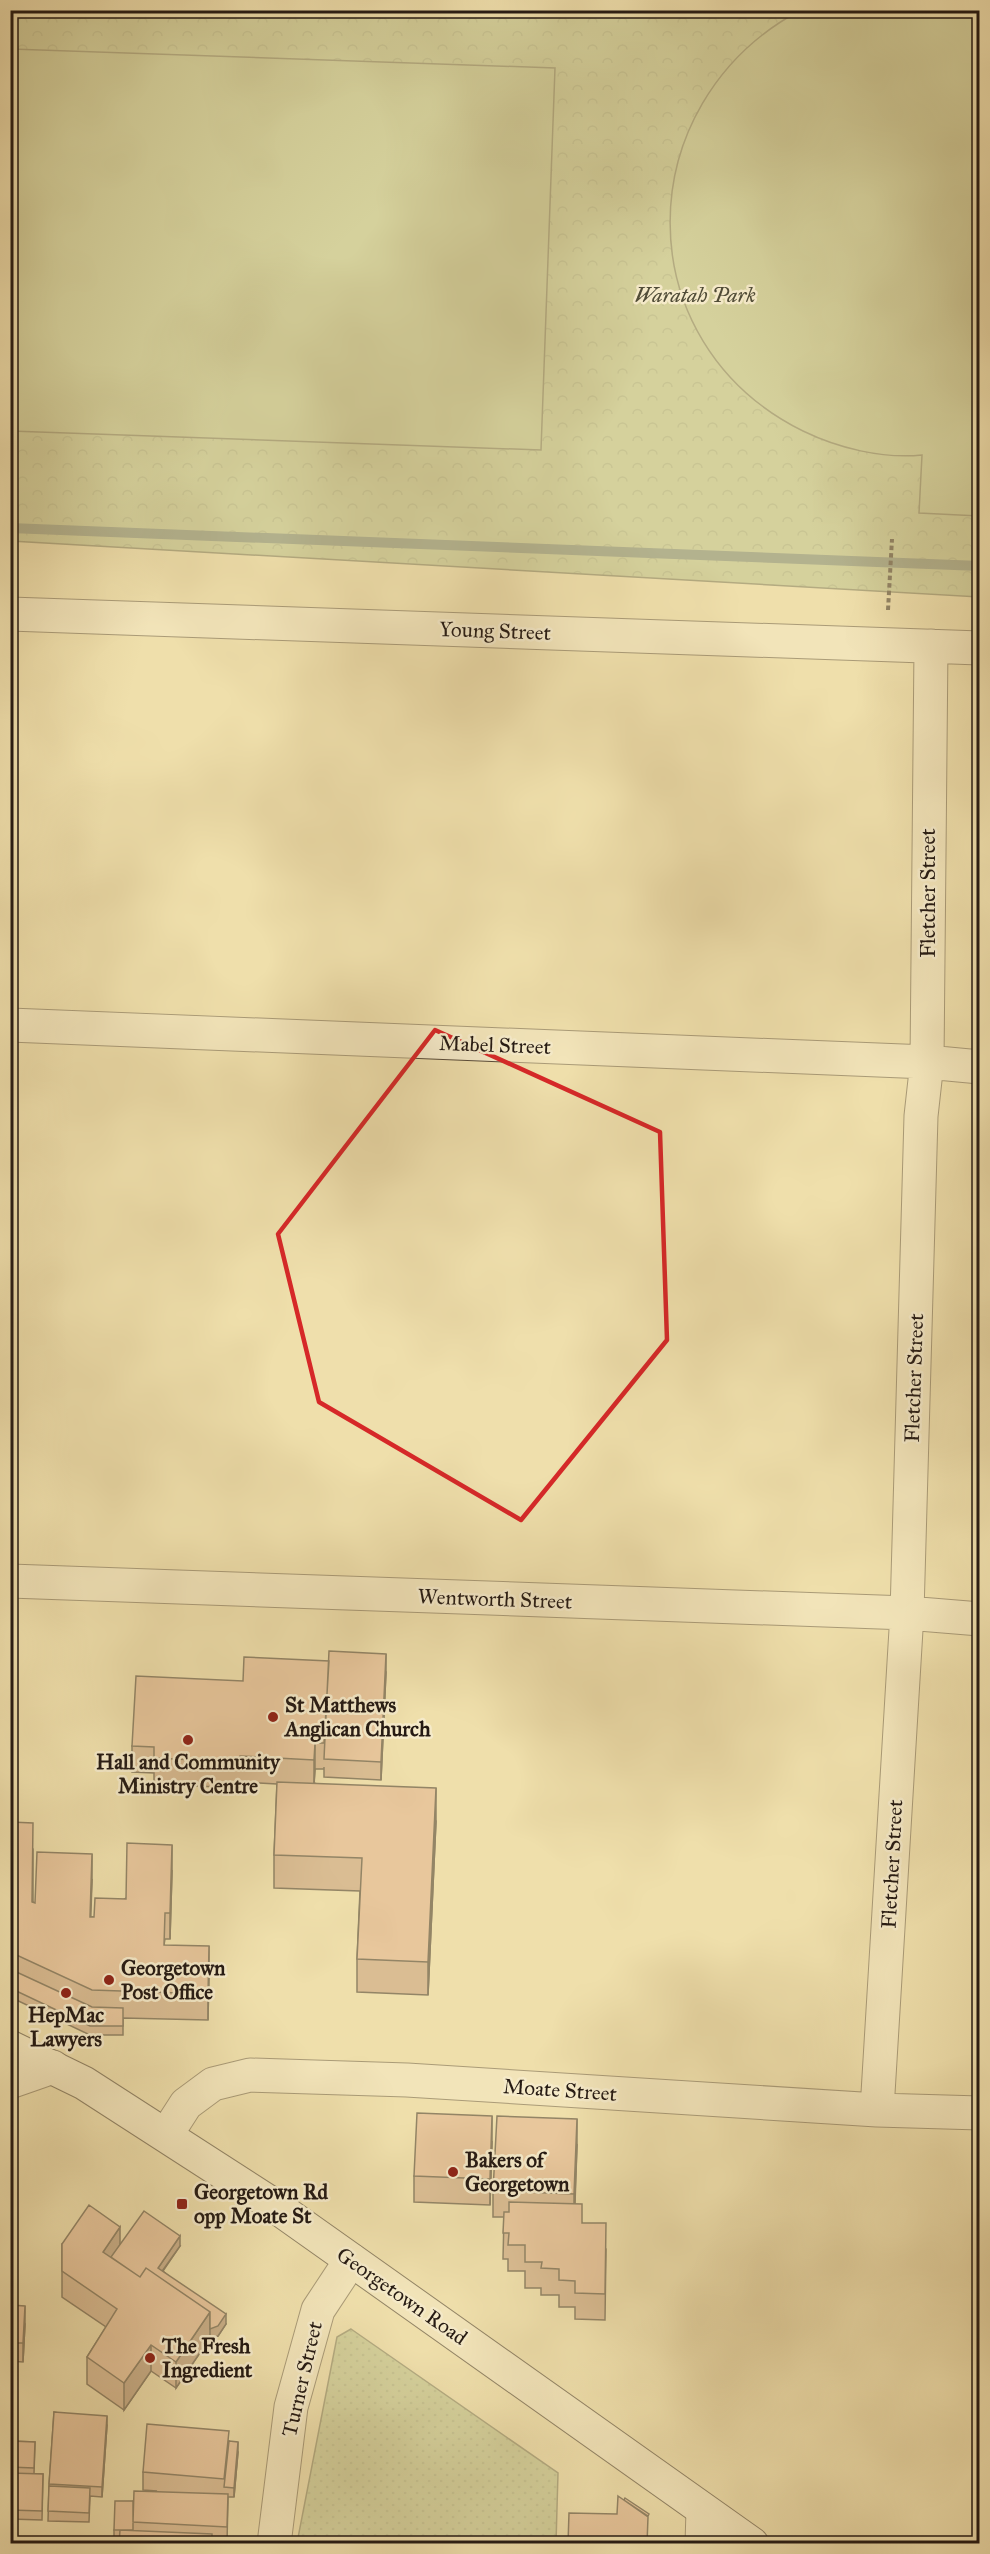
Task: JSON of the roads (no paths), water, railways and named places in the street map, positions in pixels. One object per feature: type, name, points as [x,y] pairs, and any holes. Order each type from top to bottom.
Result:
[{"type":"street","name":"Young Street","points":[[10,614],[980,648]]},
{"type":"street","name":"Fletcher Street","points":[[877,2110],[907,1613],[921,1116],[927,1062],[931,646]]},
{"type":"street","name":"Mabel Street","points":[[10,1025],[927,1062],[980,1067]]},
{"type":"street","name":"Wentworth Street","points":[[10,1581],[907,1613],[980,1619]]},
{"type":"street","name":"Georgetown Road","points":[[10,2047],[52,2067],[166,2135],[351,2260],[752,2544]]},
{"type":"street","points":[[10,2082],[52,2067]]},
{"type":"street","name":"Moate Street","points":[[166,2135],[186,2104],[213,2084],[250,2075],[407,2080],[877,2110],[980,2113]]},
{"type":"street","name":"Turner Street","points":[[274,2544],[291,2408],[318,2310],[351,2260]]},
{"type":"street","points":[[702,2544],[703,2510]]},
{"type":"waterway","points":[[10,528],[980,566]]},
{"type":"place","name":"St Matthews Anglican Church","points":[[273,1717]]},
{"type":"place","name":"Hall and Community Ministry Centre","points":[[188,1740]]},
{"type":"place","name":"Georgetown Post Office","points":[[109,1980]]},
{"type":"place","name":"HepMac Lawyers","points":[[66,1993]]},
{"type":"place","name":"Bakers of Georgetown","points":[[453,2172]]},
{"type":"place","name":"Georgetown Rd opp Moate St","points":[[182,2204]]},
{"type":"place","name":"The Fresh Ingredient","points":[[150,2358]]},
{"type":"park label","name":"Waratah Park","points":[[695,295]]}]
